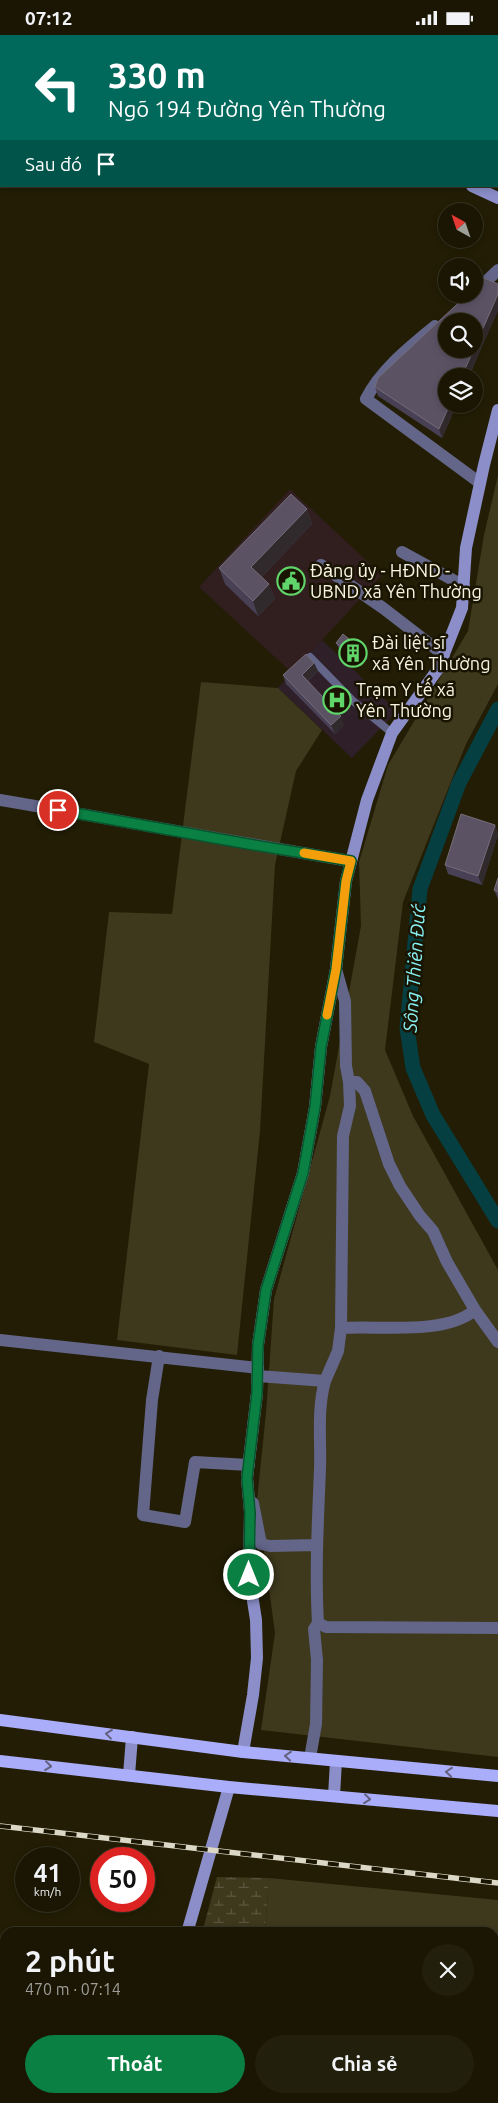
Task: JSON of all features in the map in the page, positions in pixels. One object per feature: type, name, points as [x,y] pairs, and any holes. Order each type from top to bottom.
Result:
[{"type":"main road","points":[[474,187],[498,198]]},
{"type":"main road","points":[[243,1752],[257,1658],[256,1620],[249,1575],[249,1498],[247,1478],[258,1372],[258,1345],[266,1290],[303,1173],[315,1107],[321,1047],[336,969],[346,881],[367,800],[392,733],[438,669],[462,608],[466,548],[498,410]]},
{"type":"main road","points":[[0,1720],[243,1752],[498,1776]]},
{"type":"main road","points":[[129,1775],[132,1737]]},
{"type":"main road","points":[[0,1761],[229,1787],[498,1811]]},
{"type":"main road","points":[[334,1796],[336,1761]]},
{"type":"main road","points":[[189,1927],[229,1787]]},
{"type":"street","points":[[483,284],[498,270]]},
{"type":"street","points":[[438,323],[404,351],[372,387],[366,399],[480,483]]},
{"type":"street","points":[[402,552],[464,586]]},
{"type":"street","points":[[321,565],[383,608],[444,655]]},
{"type":"street","points":[[0,800],[351,861]]},
{"type":"street","points":[[310,1758],[316,1724],[314,1629],[318,1623],[317,1545],[321,1395],[338,1351],[341,1328],[343,1253],[340,1220],[342,1200],[342,1136],[350,1106],[346,1066],[345,1001],[336,969]]},
{"type":"street","points":[[349,1081],[357,1083],[365,1091],[389,1164],[400,1186],[420,1216],[433,1231],[447,1262],[475,1310],[498,1342]]},
{"type":"street","points":[[341,1328],[394,1328],[442,1324],[455,1322],[475,1310]]},
{"type":"street","points":[[0,1340],[159,1356],[325,1381]]},
{"type":"street","points":[[159,1356],[152,1400],[143,1515],[184,1522],[195,1461],[249,1465]]},
{"type":"street","points":[[249,1498],[254,1504],[261,1544],[270,1546],[317,1545]]},
{"type":"street","points":[[318,1623],[326,1627],[498,1628]]},
{"type":"lane","points":[[310,657],[353,701],[392,733]]},
{"type":"shaded area","name":"Đảng ủy - HĐND - UBND xã Yên Thường","points":[[290,489],[382,575],[292,673],[199,587]]},
{"type":"shaded area","name":"Trạm Y tế xã Yên Thường","points":[[322,640],[397,711],[352,758],[278,688]]},
{"type":"green space","points":[[498,475],[498,684],[466,744],[403,902],[385,1050],[413,1116],[498,1270],[498,1757],[261,1730],[275,1633],[257,1500],[266,1413],[274,1299],[330,1096],[361,926],[359,862],[388,765],[468,631],[484,535]]},
{"type":"green space","points":[[201,682],[278,688],[322,730],[296,771],[275,865],[260,1131],[237,1355],[117,1340],[149,1064],[94,1042],[109,912],[172,914]]},
{"type":"green space","points":[[217,1877],[269,1878],[265,1927],[204,1927]]},
{"type":"green space","points":[[269,1878],[498,1900],[498,1927],[265,1927]]},
{"type":"building","points":[[484,278],[498,284],[498,294],[483,328],[483,313],[448,313],[458,303],[483,303]]},
{"type":"building","points":[[438,322],[438,358],[470,358],[466,368],[438,368],[438,413],[446,413],[439,429],[375,387],[378,378]]},
{"type":"building","points":[[291,494],[307,509],[251,567],[269,584],[253,601],[219,568]]},
{"type":"building","points":[[343,634],[365,652],[359,660],[336,643]]},
{"type":"building","points":[[306,654],[314,663],[302,675],[341,716],[331,725],[283,675]]},
{"type":"building","points":[[461,814],[495,825],[478,876],[445,865]]},
{"type":"building","points":[[498,878],[498,892],[494,890]]},
{"type":"waterway","name":"Sông Thiên Đức","points":[[498,709],[459,783],[420,889],[407,1028],[413,1068],[433,1115],[498,1221]]},
{"type":"railway","points":[[0,1826],[498,1883]]},
{"type":"slow traffic","points":[[304,853],[351,861],[346,881],[336,969],[327,1015]]},
{"type":"place","name":"Đảng ủy - HĐND - UBND xã Yên Thường","points":[[291,581]]},
{"type":"place","name":"Đài liệt sĩ xã Yên Thường","points":[[353,653]]},
{"type":"place","name":"Trạm Y tế xã Yên Thường","points":[[337,700]]},
{"type":"route","points":[[58,810],[351,861],[346,881],[336,969],[321,1047],[315,1107],[303,1173],[283,1230],[266,1290],[258,1345],[257,1393],[247,1478],[250,1512],[249,1575]]}]
